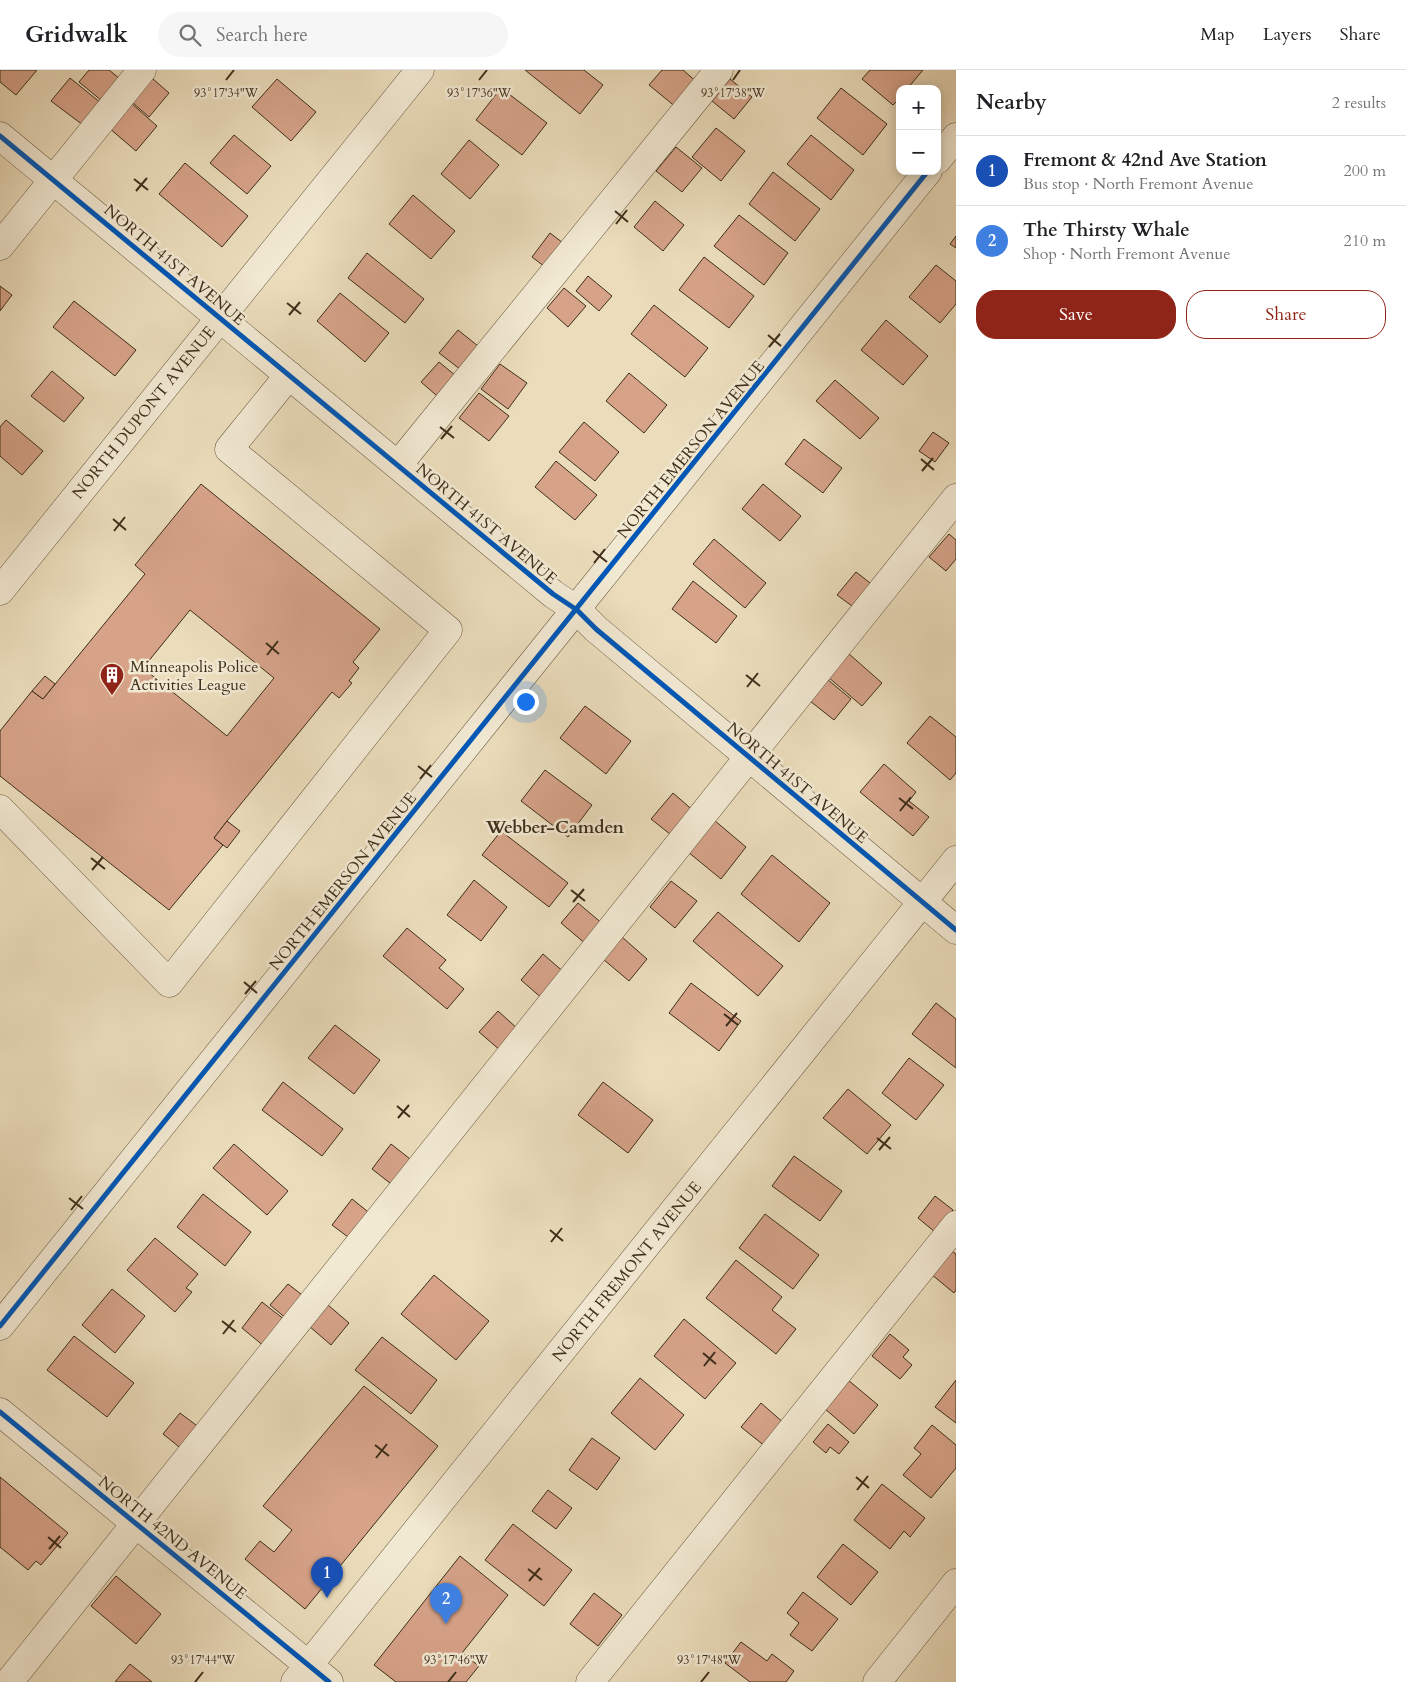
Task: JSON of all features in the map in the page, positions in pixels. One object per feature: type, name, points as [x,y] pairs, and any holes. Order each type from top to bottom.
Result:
[{"type":"street","points":[[0,246],[142,70]]},
{"type":"street","name":"NORTH DUPONT AVENUE","points":[[0,591],[420,70]]},
{"type":"street","points":[[398,465],[719,70]]},
{"type":"street","name":"NORTH 41ST AVENUE","points":[[0,136],[553,594],[576,610],[596,629],[956,930]]},
{"type":"street","points":[[941,155],[956,137]]},
{"type":"street","name":"NORTH EMERSON AVENUE","points":[[0,1326],[925,175]]},
{"type":"street","points":[[0,809],[169,983],[448,630],[229,449],[289,375]]},
{"type":"street","points":[[9,1682],[956,498]]},
{"type":"street","name":"NORTH FREMONT AVENUE","points":[[301,1674],[956,860]]},
{"type":"street","points":[[590,1682],[956,1225]]},
{"type":"street","name":"NORTH 42ND AVENUE","points":[[0,1412],[281,1641],[301,1674],[329,1682]]},
{"type":"street","points":[[877,1682],[956,1582]]},
{"type":"building","points":[[0,70],[37,70],[16,95],[0,82]]},
{"type":"building","points":[[89,70],[109,70],[120,79],[102,101],[79,82]]},
{"type":"building","points":[[525,70],[584,70],[603,85],[580,114]]},
{"type":"building","points":[[662,70],[683,70],[698,83],[677,108],[649,85]]},
{"type":"building","points":[[870,70],[923,70],[910,85],[896,85],[896,102],[893,105],[862,79]]},
{"type":"building","points":[[70,78],[101,103],[83,125],[51,101]]},
{"type":"building","points":[[152,78],[169,93],[149,117],[132,102]]},
{"type":"building","points":[[277,79],[316,112],[291,141],[252,107]]},
{"type":"building","points":[[730,79],[752,97],[734,119],[712,101]]},
{"type":"building","points":[[501,88],[547,123],[522,155],[476,120]]},
{"type":"building","points":[[841,88],[887,124],[863,155],[817,118]]},
{"type":"building","points":[[131,103],[157,126],[136,151],[109,128]]},
{"type":"building","points":[[716,128],[745,151],[721,181],[692,157]]},
{"type":"building","points":[[234,135],[271,166],[247,194],[210,163]]},
{"type":"building","points":[[811,135],[854,170],[831,200],[787,164]]},
{"type":"building","points":[[469,140],[499,165],[470,199],[441,174]]},
{"type":"building","points":[[676,147],[702,168],[682,192],[656,171]]},
{"type":"building","points":[[185,163],[248,216],[222,247],[159,194]]},
{"type":"building","points":[[773,172],[820,209],[795,241],[749,204]]},
{"type":"building","points":[[413,195],[455,231],[431,259],[389,224]]},
{"type":"building","points":[[655,201],[684,225],[663,251],[634,227]]},
{"type":"building","points":[[739,215],[788,253],[764,285],[714,246]]},
{"type":"building","points":[[550,233],[567,246],[549,270],[532,257]]},
{"type":"building","points":[[956,236],[956,248],[950,244]]},
{"type":"building","points":[[367,253],[424,299],[405,323],[348,278]]},
{"type":"building","points":[[704,257],[754,296],[729,328],[679,290]]},
{"type":"building","points":[[936,265],[956,281],[956,304],[940,323],[909,297]]},
{"type":"building","points":[[588,276],[612,296],[599,311],[576,291]]},
{"type":"building","points":[[0,286],[12,295],[0,311]]},
{"type":"building","points":[[564,288],[586,306],[568,327],[547,308]]},
{"type":"building","points":[[340,293],[389,333],[365,362],[317,321]]},
{"type":"building","points":[[74,301],[136,350],[115,376],[53,327]]},
{"type":"building","points":[[654,305],[708,348],[685,377],[631,334]]},
{"type":"building","points":[[886,320],[928,356],[903,385],[861,350]]},
{"type":"building","points":[[458,330],[483,350],[465,373],[439,353]]},
{"type":"building","points":[[439,362],[461,380],[443,401],[421,382]]},
{"type":"building","points":[[500,364],[527,383],[508,409],[481,389]]},
{"type":"building","points":[[52,371],[84,398],[64,422],[31,396]]},
{"type":"building","points":[[629,373],[667,405],[644,433],[606,401]]},
{"type":"building","points":[[835,380],[879,418],[860,439],[816,401]]},
{"type":"building","points":[[479,393],[509,416],[489,441],[459,418]]},
{"type":"building","points":[[6,420],[43,451],[22,475],[0,456],[0,427]]},
{"type":"building","points":[[584,422],[619,452],[595,481],[559,452]]},
{"type":"building","points":[[933,432],[949,443],[935,462],[919,451]]},
{"type":"building","points":[[804,439],[842,468],[823,493],[785,464]]},
{"type":"building","points":[[556,461],[597,495],[575,520],[535,487]]},
{"type":"building","name":"Minneapolis Police Activities League","points":[[201,484],[380,629],[353,662],[359,668],[349,681],[352,683],[339,698],[332,692],[227,821],[214,838],[223,845],[169,910],[0,776],[0,731],[32,691],[43,699],[145,574],[135,565]],"holes":[[[190,610],[274,678],[227,736],[143,668]]]},
{"type":"building","points":[[763,484],[801,516],[780,541],[742,509]]},
{"type":"building","points":[[949,534],[956,540],[956,559],[946,571],[929,557]]},
{"type":"building","points":[[714,539],[766,583],[745,608],[693,564]]},
{"type":"building","points":[[856,572],[874,586],[856,609],[837,595]]},
{"type":"building","points":[[693,581],[737,616],[716,643],[672,609]]},
{"type":"building","points":[[848,653],[882,683],[862,706],[828,677]]},
{"type":"building","points":[[45,676],[55,684],[43,699],[32,691]]},
{"type":"building","points":[[827,679],[851,699],[834,720],[810,701]]},
{"type":"building","points":[[585,706],[631,741],[606,774],[560,738]]},
{"type":"building","points":[[930,716],[956,737],[956,773],[950,780],[907,743]]},
{"type":"building","points":[[884,764],[916,792],[909,801],[929,817],[913,836],[860,792]]},
{"type":"building","points":[[545,770],[592,805],[568,837],[521,801]]},
{"type":"building","points":[[673,793],[696,813],[675,838],[651,819]]},
{"type":"building","points":[[714,820],[746,847],[721,879],[688,852]]},
{"type":"building","points":[[227,821],[240,831],[227,848],[214,838]]},
{"type":"building","points":[[501,831],[568,883],[549,907],[482,855]]},
{"type":"building","points":[[772,855],[830,903],[799,942],[741,894]]},
{"type":"building","points":[[474,880],[507,907],[481,941],[447,915]]},
{"type":"building","points":[[671,881],[697,901],[675,928],[650,907]]},
{"type":"building","points":[[578,903],[604,925],[587,945],[561,923]]},
{"type":"building","points":[[718,912],[783,966],[758,996],[693,941]]},
{"type":"building","points":[[407,928],[446,960],[439,968],[464,989],[447,1009],[383,956]]},
{"type":"building","points":[[622,937],[647,959],[629,981],[603,959]]},
{"type":"building","points":[[543,954],[566,974],[544,1000],[521,980]]},
{"type":"building","points":[[691,983],[741,1021],[719,1051],[669,1013]]},
{"type":"building","points":[[936,1003],[956,1019],[956,1068],[912,1034]]},
{"type":"building","points":[[498,1011],[519,1030],[501,1051],[479,1032]]},
{"type":"building","points":[[335,1025],[380,1060],[354,1094],[308,1058]]},
{"type":"building","points":[[909,1058],[944,1085],[916,1120],[882,1093]]},
{"type":"building","points":[[283,1082],[343,1129],[322,1156],[262,1110]]},
{"type":"building","points":[[603,1082],[653,1120],[628,1153],[578,1115]]},
{"type":"building","points":[[848,1089],[891,1125],[867,1154],[823,1118]]},
{"type":"building","points":[[234,1144],[288,1191],[267,1215],[213,1168]]},
{"type":"building","points":[[391,1144],[414,1162],[395,1187],[372,1169]]},
{"type":"building","points":[[794,1156],[842,1191],[820,1221],[772,1186]]},
{"type":"building","points":[[203,1194],[251,1232],[225,1266],[177,1227]]},
{"type":"building","points":[[935,1196],[953,1210],[935,1232],[918,1218]]},
{"type":"building","points":[[352,1199],[372,1215],[352,1240],[332,1225]]},
{"type":"building","points":[[765,1214],[819,1255],[793,1289],[739,1248]]},
{"type":"building","points":[[155,1238],[198,1274],[186,1288],[192,1292],[175,1312],[127,1270]]},
{"type":"building","points":[[950,1250],[956,1254],[956,1290],[954,1293],[931,1274]]},
{"type":"building","points":[[736,1260],[782,1297],[772,1310],[796,1329],[776,1354],[706,1298]]},
{"type":"building","points":[[434,1275],[489,1321],[456,1360],[401,1314]]},
{"type":"building","points":[[288,1284],[306,1298],[288,1320],[270,1305]]},
{"type":"building","points":[[112,1289],[145,1316],[115,1353],[82,1325]]},
{"type":"building","points":[[262,1302],[285,1320],[265,1347],[242,1328]]},
{"type":"building","points":[[328,1305],[349,1323],[331,1345],[309,1326]]},
{"type":"building","points":[[684,1319],[736,1363],[705,1399],[654,1356]]},
{"type":"building","points":[[890,1334],[909,1350],[903,1357],[912,1365],[900,1379],[872,1356]]},
{"type":"building","points":[[74,1336],[134,1383],[107,1417],[47,1370]]},
{"type":"building","points":[[382,1337],[437,1380],[411,1414],[355,1370]]},
{"type":"building","points":[[640,1378],[684,1415],[655,1450],[611,1413]]},
{"type":"building","points":[[848,1380],[878,1405],[854,1434],[824,1408]]},
{"type":"building","points":[[956,1380],[956,1423],[935,1407]]},
{"type":"building","points":[[364,1386],[438,1446],[305,1609],[245,1559],[260,1541],[274,1552],[292,1530],[263,1506]]},
{"type":"building","points":[[761,1403],[785,1424],[766,1447],[741,1427]]},
{"type":"building","points":[[180,1413],[200,1428],[183,1450],[163,1434]]},
{"type":"building","points":[[828,1424],[849,1442],[839,1454],[830,1447],[826,1453],[813,1442]]},
{"type":"building","points":[[932,1425],[956,1445],[956,1468],[931,1498],[903,1475],[921,1454],[914,1448]]},
{"type":"building","points":[[592,1438],[620,1458],[597,1490],[569,1470]]},
{"type":"building","points":[[0,1477],[68,1533],[41,1565],[36,1561],[28,1570],[0,1547]]},
{"type":"building","points":[[882,1484],[925,1518],[910,1537],[904,1531],[890,1549],[854,1520]]},
{"type":"building","points":[[548,1490],[572,1508],[556,1529],[532,1511]]},
{"type":"building","points":[[513,1524],[572,1570],[544,1606],[485,1560]]},
{"type":"building","points":[[843,1544],[878,1572],[851,1605],[817,1577]]},
{"type":"building","points":[[460,1556],[508,1595],[462,1653],[479,1666],[466,1682],[396,1682],[374,1665]]},
{"type":"building","points":[[116,1576],[161,1614],[136,1644],[91,1606]]},
{"type":"building","points":[[803,1592],[838,1619],[812,1651],[790,1635],[799,1623],[787,1613]]},
{"type":"building","points":[[594,1593],[622,1615],[598,1646],[570,1624]]},
{"type":"building","points":[[741,1642],[767,1661],[772,1654],[794,1671],[786,1682],[750,1682],[725,1663]]},
{"type":"building","points":[[130,1664],[152,1682],[115,1682]]},
{"type":"cycle path","points":[[0,136],[553,594],[577,610],[596,629],[956,930]]},
{"type":"cycle path","points":[[0,1326],[925,175]]},
{"type":"cycle path","points":[[0,1412],[329,1682]]},
{"type":"place","name":"Minneapolis Police Activities League","points":[[112,696]]},
{"type":"place","name":"Fremont & 42nd Ave Station","points":[[327,1598]]},
{"type":"place","name":"The Thirsty Whale","points":[[446,1624]]},
{"type":"district","name":"Webber-Camden","points":[[555,827]]}]
